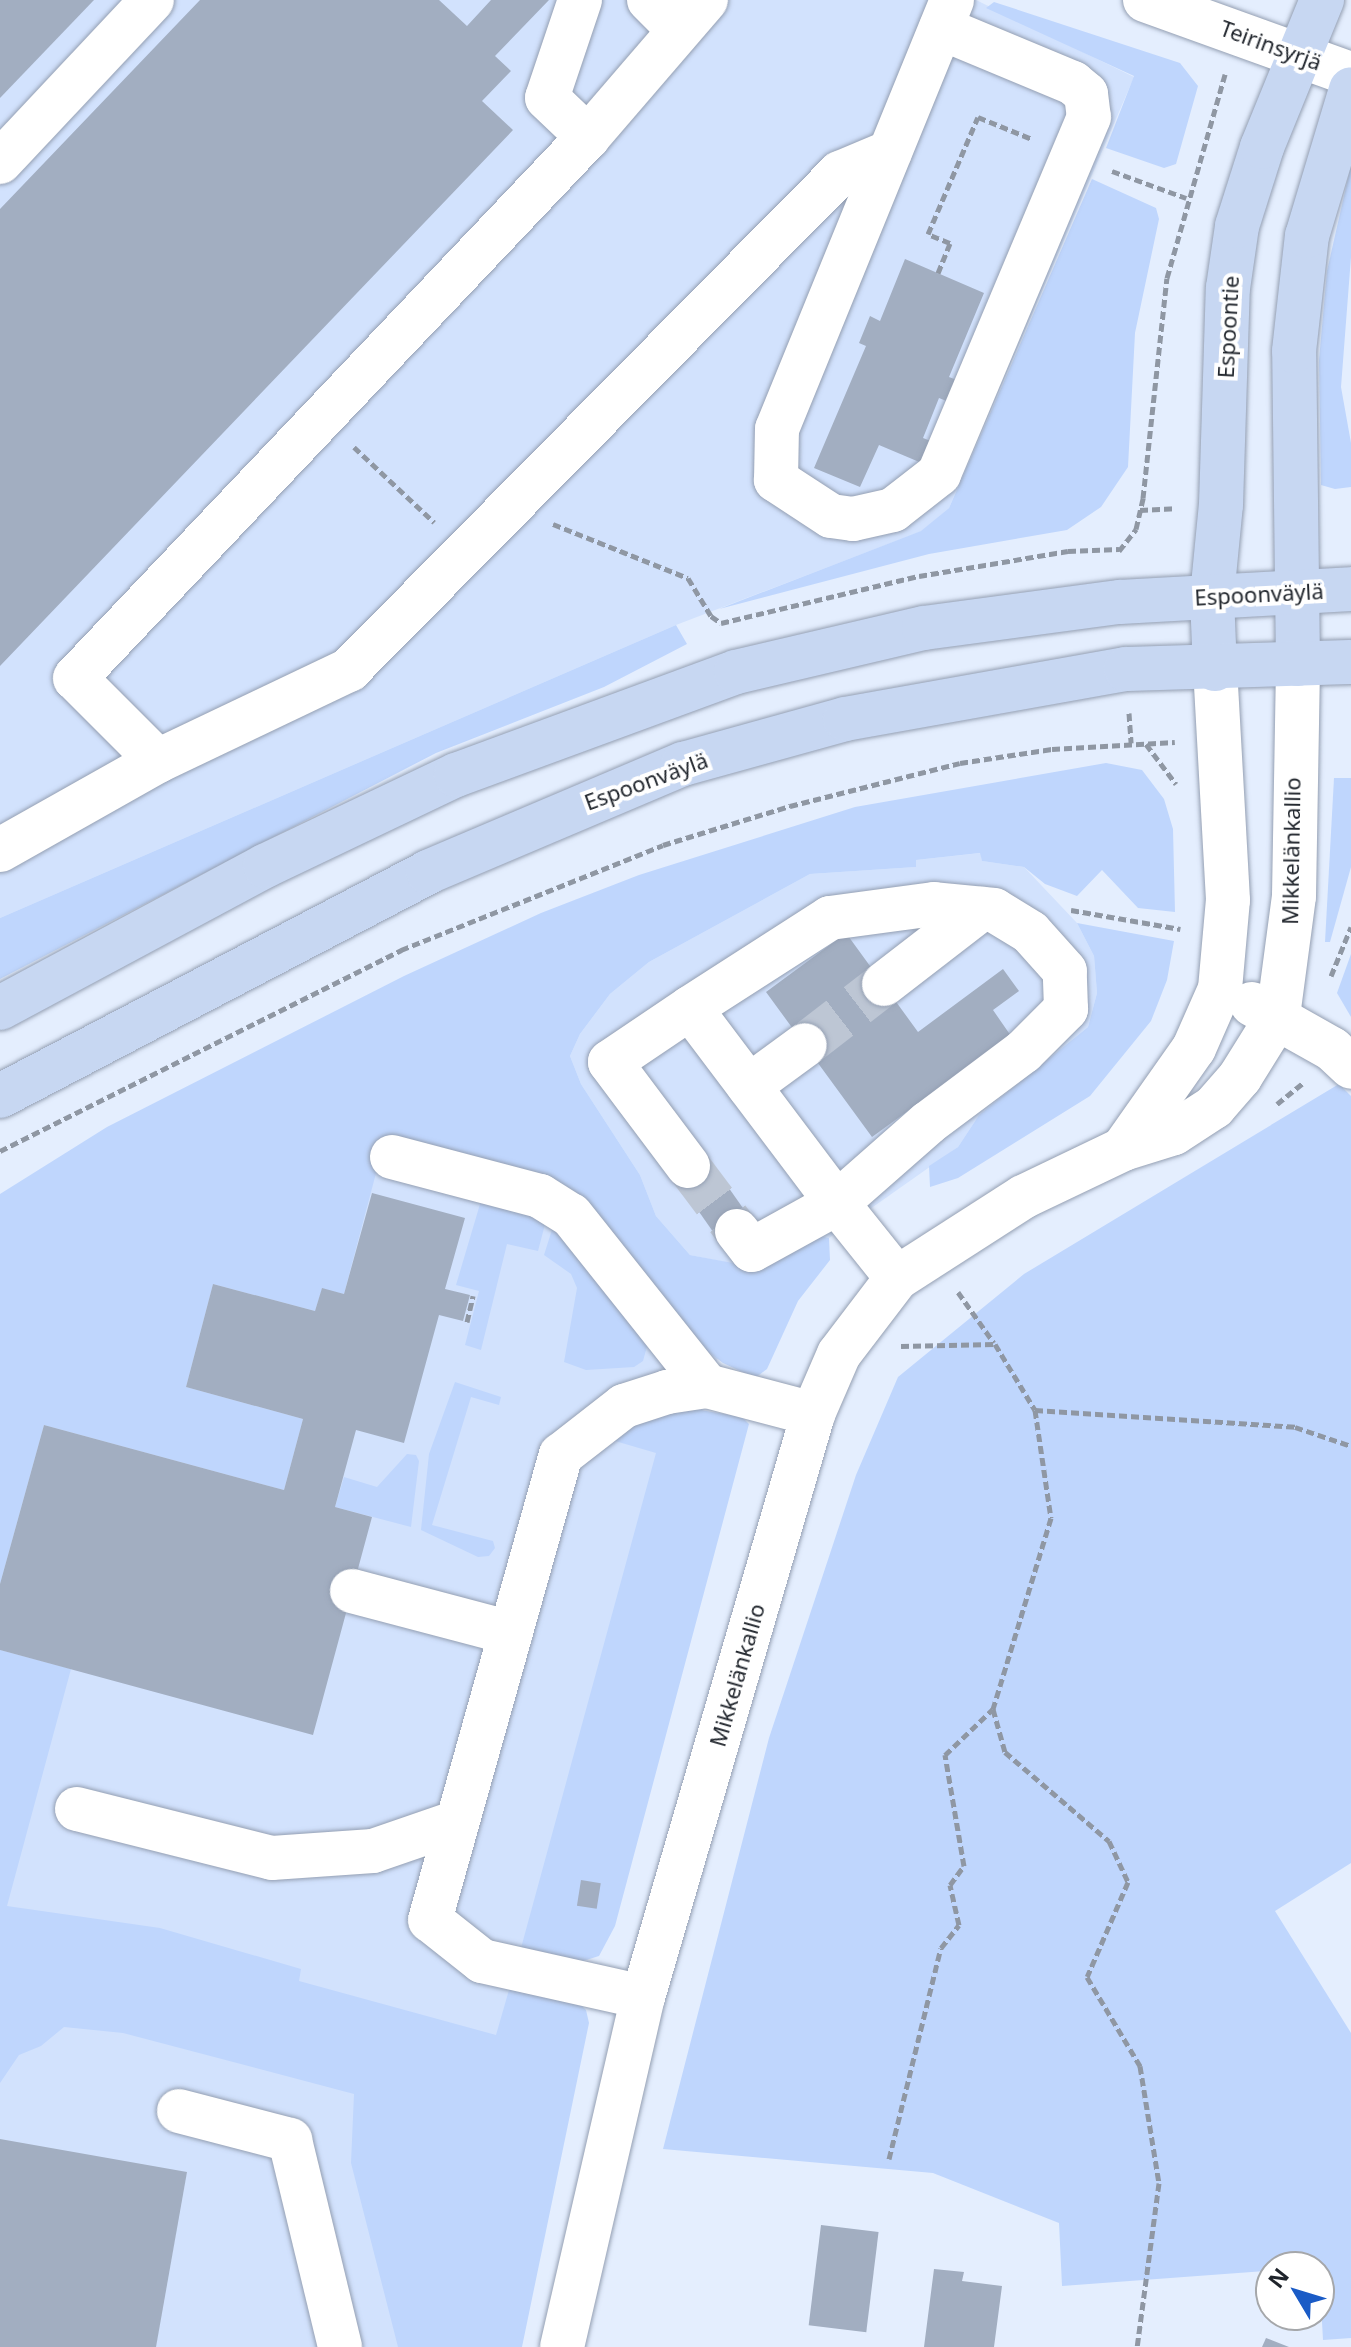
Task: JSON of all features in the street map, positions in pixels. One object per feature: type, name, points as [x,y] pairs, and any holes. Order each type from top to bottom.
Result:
[{"type":"main road","name":"Espoontie","points":[[1215,669],[1212,596],[1221,505],[1228,288],[1237,226],[1298,55],[1322,0]]},
{"type":"main road","points":[[1298,664],[1294,592],[1294,351],[1307,236],[1351,89]]},
{"type":"main road","name":"Espoonväylä","points":[[0,1008],[265,866],[456,775],[655,698],[736,672],[924,628],[1120,602],[1351,589]]},
{"type":"main road","name":"Espoonväylä","points":[[0,1096],[428,872],[620,787],[845,719],[1126,669],[1215,669],[1351,662]]},
{"type":"street","points":[[0,162],[152,0]]},
{"type":"street","points":[[580,0],[547,98],[588,137]]},
{"type":"street","name":"Teirinsyrjä","points":[[1145,0],[1351,74]]},
{"type":"street","points":[[158,761],[75,678],[588,137],[678,10]]},
{"type":"street","points":[[946,14],[1073,83],[1086,94],[1089,117],[939,474],[893,510],[853,519],[805,503],[776,480],[773,450],[787,402],[946,14]]},
{"type":"street","points":[[0,850],[158,761],[349,670],[840,173],[890,152]]},
{"type":"street","name":"Mikkelänkallio","points":[[562,2347],[643,1997],[813,1414],[839,1354],[897,1278],[1023,1197],[1123,1149],[1174,1133],[1214,1107],[1240,1077],[1278,1016],[1294,896],[1298,664]]},
{"type":"street","name":"Mikkelänkallio","points":[[1123,1149],[1194,1048],[1220,989],[1228,900],[1215,669]]},
{"type":"street","points":[[688,1166],[610,1062],[830,918],[934,904],[994,910],[1030,932],[1065,971],[1066,1009],[1023,1052],[928,1123],[837,1203],[752,1250],[737,1231]]},
{"type":"street","points":[[884,984],[981,909]]},
{"type":"street","points":[[1220,989],[1278,1016],[1341,1058]]},
{"type":"street","points":[[690,1008],[897,1278]]},
{"type":"street","points":[[749,1086],[805,1045]]},
{"type":"street","points":[[392,1157],[540,1196],[571,1215],[707,1386]]},
{"type":"street","points":[[643,1997],[482,1961],[430,1920],[561,1455],[624,1406],[707,1386],[813,1414]]},
{"type":"street","points":[[352,1591],[511,1633]]},
{"type":"street","points":[[77,1809],[272,1858],[373,1851],[457,1822]]},
{"type":"street","points":[[179,2111],[290,2140],[340,2347]]},
{"type":"path","points":[[1120,602],[1119,549],[1136,529],[1143,498],[1167,278],[1186,198],[1239,33]]},
{"type":"path","points":[[542,533],[552,523],[688,578],[711,616],[721,623],[919,576],[1068,551],[1119,549]]},
{"type":"path","points":[[1126,669],[1131,743]]},
{"type":"path","points":[[0,1151],[401,950],[663,845],[790,806],[960,763],[1131,743],[1218,741]]},
{"type":"path","points":[[1066,909],[1189,931]]},
{"type":"path","points":[[1326,987],[1351,927]]},
{"type":"path","points":[[1267,1109],[1295,1093],[1341,1058]]},
{"type":"path","points":[[889,2159],[941,1948],[959,1925],[950,1885],[964,1866],[945,1755],[993,1709],[1051,1518],[1035,1410],[995,1344],[954,1286]]},
{"type":"path","points":[[467,1322],[473,1296]]},
{"type":"path","points":[[899,1336],[892,1347],[995,1344]]},
{"type":"path","points":[[1035,1410],[1295,1427],[1351,1446]]},
{"type":"path","points":[[993,1709],[1005,1752],[1109,1841],[1128,1882],[1087,1977],[1140,2066],[1159,2183],[1137,2347]]},
{"type":"shaded area","points":[[0,0],[976,0],[1134,77],[949,508],[922,531],[676,625],[0,918]]},
{"type":"shaded area","points":[[994,2],[1180,63],[1198,86],[1176,164],[1164,168],[1106,148],[1134,76],[986,8]]},
{"type":"shaded area","points":[[1351,165],[1351,257],[1341,387],[1351,443],[1351,487],[1335,489],[1321,485],[1319,360],[1327,271]]},
{"type":"shaded area","points":[[1092,179],[1156,208],[1159,219],[1135,333],[1128,467],[1101,507],[1067,530],[929,554],[719,609],[921,531],[949,508]]},
{"type":"shaded area","points":[[676,625],[687,644],[604,687],[436,753],[0,979],[0,918]]},
{"type":"shaded area","points":[[1106,763],[1142,770],[1164,799],[1173,829],[1175,912],[1138,908],[1102,870],[1077,896],[1045,884],[1024,867],[982,861],[980,853],[916,860],[916,867],[810,874],[649,962],[610,994],[580,1034],[570,1056],[581,1084],[640,1175],[656,1216],[690,1255],[754,1267],[817,1235],[829,1238],[830,1260],[798,1301],[767,1369],[755,1378],[723,1363],[690,1338],[601,1233],[384,1143],[344,1294],[322,1289],[315,1311],[213,1284],[186,1387],[303,1419],[284,1490],[44,1425],[0,1584],[0,1194],[107,1127],[404,976],[541,913],[639,875],[855,807]]},
{"type":"shaded area","points":[[1334,778],[1351,778],[1351,867],[1330,942],[1325,942]]},
{"type":"shaded area","points":[[981,853],[982,861],[1024,867],[1077,923],[1094,956],[1097,993],[1088,1027],[979,1115],[958,1147],[829,1238],[817,1235],[754,1268],[690,1255],[656,1216],[640,1175],[581,1084],[570,1056],[580,1034],[610,994],[649,962],[810,874],[916,867],[916,860]]},
{"type":"shaded area","points":[[1077,923],[1174,941],[1167,980],[1151,1021],[1090,1096],[958,1178],[930,1187],[929,1166],[958,1147],[979,1115],[1088,1027],[1097,993],[1094,956]]},
{"type":"shaded area","points":[[1351,954],[1351,1017],[1337,993]]},
{"type":"shaded area","points":[[447,1082],[735,1296],[514,2092],[0,1963],[0,1495],[19,1426]]},
{"type":"shaded area","points":[[1339,1084],[1351,1096],[1351,1863],[1275,1911],[1351,2033],[1351,2338],[1323,2340],[1323,2331],[1335,2331],[1335,2251],[1255,2251],[1255,2272],[1062,2286],[1059,2223],[933,2173],[663,2149],[769,1738],[856,1475],[898,1377],[1024,1274]]},
{"type":"shaded area","points":[[483,1194],[548,1213],[538,1251],[507,1244],[481,1350],[465,1345],[479,1291],[456,1285]]},
{"type":"shaded area","points":[[556,1217],[649,1339],[643,1361],[634,1367],[586,1370],[564,1362],[577,1288],[571,1274],[544,1255]]},
{"type":"shaded area","points":[[455,1382],[501,1397],[499,1405],[471,1397],[432,1525],[493,1541],[495,1548],[489,1556],[478,1557],[421,1530],[429,1454]]},
{"type":"shaded area","points":[[665,1404],[742,1417],[749,1424],[615,1926],[599,1956],[583,1961],[521,1948],[656,1453],[615,1441],[633,1423]]},
{"type":"shaded area","points":[[407,1454],[416,1455],[419,1461],[411,1527],[335,1507],[344,1477],[377,1487]]},
{"type":"shaded area","points":[[0,1650],[71,1669],[7,1906],[160,1928],[301,1969],[299,1981],[496,2035],[511,1983],[575,1999],[586,2010],[589,2023],[522,2347],[398,2347],[351,2163],[354,2094],[123,2033],[64,2027],[41,2046],[19,2055],[0,2083]]},
{"type":"shaded area","points":[[54,1999],[362,2074],[438,2347],[0,2347],[0,2043]]},
{"type":"building","points":[[0,0],[94,0],[0,98]]},
{"type":"building","points":[[200,0],[439,0],[467,26],[491,0],[549,0],[495,56],[511,71],[482,101],[513,130],[0,666],[0,209]]},
{"type":"building","points":[[905,259],[984,293],[949,377],[962,382],[954,404],[939,398],[923,438],[933,442],[924,464],[879,445],[860,487],[814,468],[866,346],[859,343],[870,316],[880,321]]},
{"type":"building","points":[[846,933],[918,1032],[1003,969],[1019,991],[993,1010],[1011,1036],[872,1137],[766,992]]},
{"type":"building","points":[[705,1154],[751,1220],[720,1242],[674,1176]]},
{"type":"building","points":[[372,1193],[465,1218],[445,1289],[470,1295],[463,1321],[439,1315],[404,1443],[356,1430],[335,1507],[372,1517],[313,1735],[0,1650],[0,1584],[44,1425],[284,1490],[303,1419],[186,1387],[213,1284],[315,1311],[322,1288],[344,1294]]},
{"type":"building","points":[[581,1880],[601,1883],[597,1909],[577,1906]]},
{"type":"building","points":[[0,2139],[187,2172],[156,2347],[0,2347]]},
{"type":"building","points":[[821,2225],[879,2232],[866,2332],[809,2325]]},
{"type":"building","points":[[934,2269],[964,2272],[962,2281],[1002,2286],[994,2347],[924,2347]]},
{"type":"building","points":[[1266,2338],[1289,2347],[1262,2347]]},
{"type":"tunnel","points":[[805,1045],[884,984]]},
{"type":"tunnel","points":[[688,1166],[737,1231]]}]
